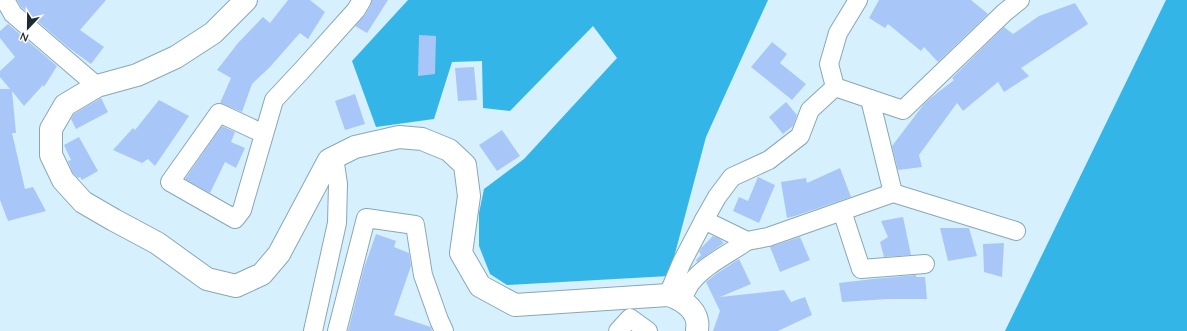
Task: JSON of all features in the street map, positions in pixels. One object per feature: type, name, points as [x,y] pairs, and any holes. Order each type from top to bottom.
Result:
[{"type":"street","points":[[5,0],[13,14],[97,86]]},
{"type":"street","points":[[246,0],[213,33],[176,57],[137,75],[97,86],[65,105],[51,129],[51,155],[63,180],[83,202],[157,243],[207,280],[236,286],[262,274],[279,254],[329,160],[355,147],[399,137],[422,139],[449,150],[465,165],[468,196],[461,253],[480,286],[515,305],[675,298],[692,308],[698,321],[697,331]]},
{"type":"street","points":[[264,134],[219,113],[170,182],[235,219],[242,210],[274,100],[356,10],[362,0]]},
{"type":"street","points":[[835,87],[829,64],[838,32],[858,0]]},
{"type":"street","points":[[835,87],[903,110],[1005,12],[1020,0]]},
{"type":"street","points":[[675,298],[682,262],[717,197],[732,177],[769,160],[800,136],[810,110],[835,87]]},
{"type":"street","points":[[870,99],[892,194]]},
{"type":"street","points":[[313,331],[337,222],[338,184],[334,157]]},
{"type":"street","points":[[675,298],[706,268],[747,241],[768,237],[892,194],[1016,231]]},
{"type":"street","points":[[842,211],[861,269],[925,264]]},
{"type":"street","points":[[337,331],[366,218],[415,225],[423,275],[444,331]]},
{"type":"street","points":[[704,220],[747,241]]},
{"type":"street","points":[[618,331],[630,318],[648,331]]},
{"type":"shaded area","points":[[408,0],[768,0],[706,137],[669,276],[507,285],[490,274],[479,246],[479,213],[484,189],[524,159],[617,58],[593,26],[510,111],[483,108],[482,61],[452,62],[434,119],[376,127],[352,61]]},
{"type":"shaded area","points":[[1166,0],[1187,0],[1187,331],[1005,331]]},
{"type":"building","points":[[17,0],[106,0],[80,30],[104,47],[91,64],[69,48],[21,7]]},
{"type":"building","points":[[288,0],[310,0],[325,12],[308,39],[300,33],[269,68],[252,84],[242,112],[220,103],[231,78],[217,70],[238,43],[263,17],[270,23]]},
{"type":"building","points":[[372,0],[388,0],[367,33],[355,26],[365,15],[371,5]]},
{"type":"building","points":[[879,0],[971,0],[988,14],[938,62],[924,47],[921,51],[888,24],[885,28],[869,18]]},
{"type":"building","points":[[1075,3],[1088,24],[1021,68],[1029,76],[1004,92],[998,82],[963,111],[957,103],[919,155],[922,167],[898,170],[892,146],[924,104],[954,80],[952,78],[1004,27],[1013,34],[1039,16]]},
{"type":"building","points":[[8,24],[57,66],[44,87],[43,85],[24,106],[12,91],[16,133],[12,133],[25,189],[33,187],[46,211],[8,221],[0,200],[0,89],[10,89],[0,77],[0,71],[15,57],[0,38],[0,31]]},
{"type":"building","points":[[419,35],[436,36],[435,74],[418,76]]},
{"type":"building","points":[[772,42],[787,54],[780,63],[806,84],[792,100],[751,67]]},
{"type":"building","points":[[474,67],[477,100],[458,101],[455,68]]},
{"type":"building","points":[[355,94],[365,124],[345,130],[335,101]]},
{"type":"building","points":[[101,98],[108,112],[76,129],[71,119],[74,114]]},
{"type":"building","points":[[159,100],[189,116],[155,166],[148,159],[142,163],[113,150],[133,128],[135,130]]},
{"type":"building","points":[[786,102],[797,115],[793,126],[783,134],[769,117]]},
{"type":"building","points":[[222,126],[235,132],[231,142],[245,148],[236,168],[225,162],[210,193],[185,179]]},
{"type":"building","points":[[502,130],[520,156],[497,171],[479,145]]},
{"type":"building","points":[[79,137],[98,171],[82,180],[73,173],[68,161],[71,160],[64,145]]},
{"type":"building","points":[[840,168],[851,197],[787,218],[781,182],[806,178],[807,183]]},
{"type":"building","points":[[758,177],[775,185],[759,223],[733,211],[739,197],[748,201]]},
{"type":"building","points":[[903,217],[911,255],[884,257],[880,242],[888,237],[881,221]]},
{"type":"building","points":[[940,228],[969,228],[977,256],[948,261]]},
{"type":"building","points":[[376,234],[396,241],[394,247],[409,253],[411,266],[394,315],[431,327],[432,331],[348,331],[364,268]]},
{"type":"building","points":[[713,236],[720,239],[724,243],[697,262],[696,260],[701,255],[699,252],[701,248]]},
{"type":"building","points":[[800,237],[810,260],[780,272],[770,247]]},
{"type":"building","points":[[1004,243],[1002,277],[984,272],[983,244]]},
{"type":"building","points":[[739,259],[751,284],[720,297],[784,290],[791,302],[805,297],[812,315],[778,331],[713,331],[720,311],[706,282]]},
{"type":"building","points":[[916,275],[916,277],[925,277],[927,299],[888,299],[842,302],[839,283]]}]
